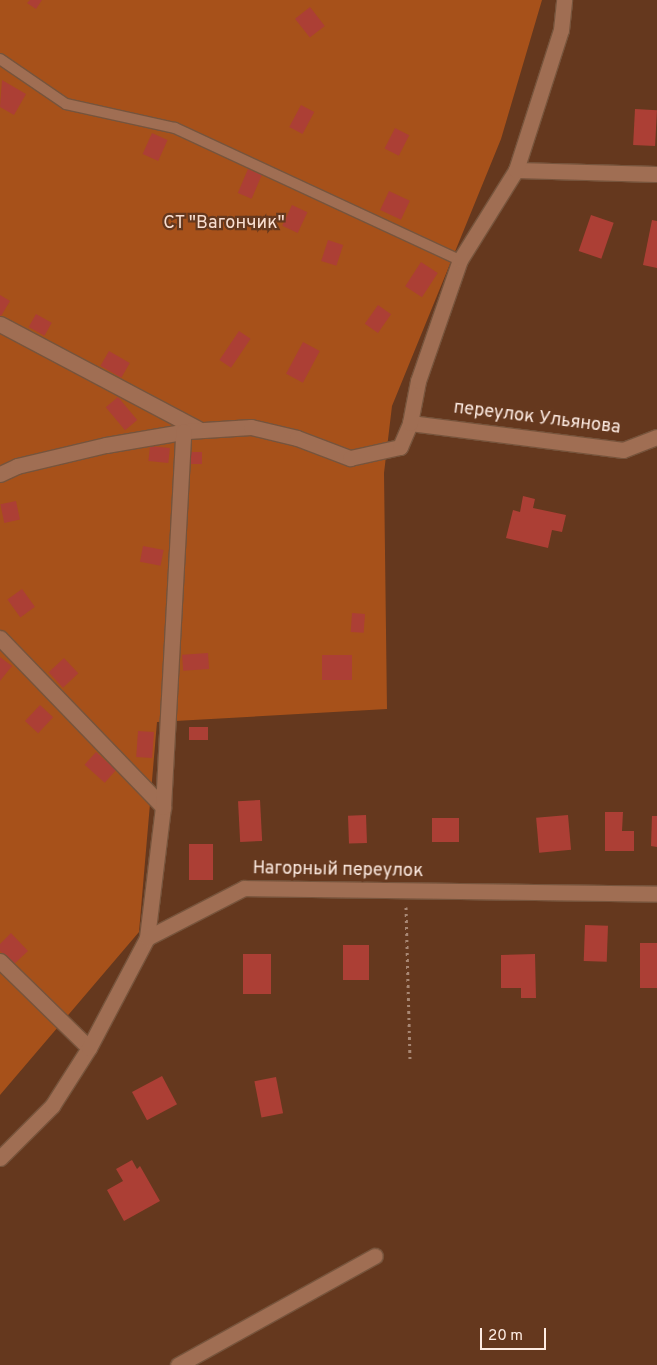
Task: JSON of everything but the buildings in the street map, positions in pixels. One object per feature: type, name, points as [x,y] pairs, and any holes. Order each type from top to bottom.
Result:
[{"type":"street","points":[[0,474],[17,466],[88,449],[183,432],[251,426],[296,438],[350,458],[400,448],[410,423],[418,381],[460,260],[516,170],[561,30],[564,0]]},
{"type":"street","points":[[516,170],[657,174]]},
{"type":"street","points":[[0,324],[200,430]]},
{"type":"street","name":"переулок Ульянова","points":[[410,423],[623,450],[657,438]]},
{"type":"street","points":[[0,1158],[52,1106],[89,1048],[147,938],[163,807],[183,432]]},
{"type":"street","points":[[0,638],[163,807]]},
{"type":"street","name":"Нагорный переулок","points":[[147,938],[244,888],[657,894]]},
{"type":"street","points":[[0,961],[89,1048]]},
{"type":"street","points":[[178,1365],[375,1256]]},
{"type":"lane","points":[[0,59],[66,104],[175,128],[460,260]]},
{"type":"path","points":[[406,891],[410,1061]]},
{"type":"green space","name":"СТ \"Вагончик\"","points":[[0,0],[542,0],[501,139],[392,406],[384,473],[387,709],[157,722],[139,932],[0,1095]]}]
